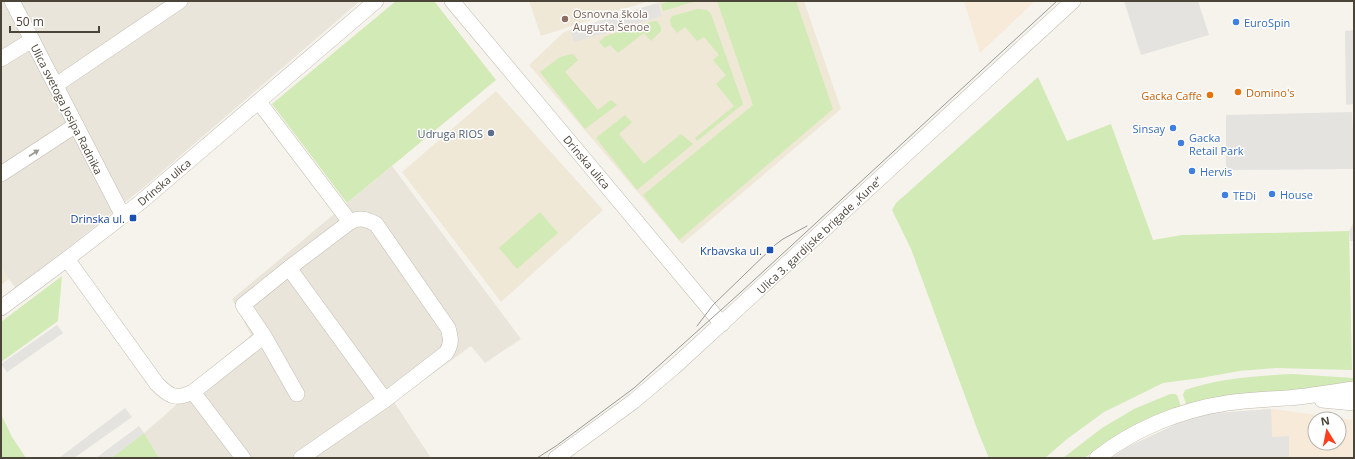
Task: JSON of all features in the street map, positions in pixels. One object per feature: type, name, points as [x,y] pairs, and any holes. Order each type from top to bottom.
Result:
[{"type":"street","name":"Ulica svetoga Josipa Radnika","points":[[12,1],[123,216]]},
{"type":"street","points":[[56,86],[180,1]]},
{"type":"street","name":"Drinska ulica","points":[[1,308],[123,216],[376,1]]},
{"type":"street","name":"Drinska ulica","points":[[452,1],[722,324]]},
{"type":"street","name":"Ulica 3. gardijske brigade „Kune“","points":[[556,458],[634,401],[722,324],[1063,6],[1073,1]]},
{"type":"street","points":[[1,59],[32,40]]},
{"type":"street","points":[[259,102],[350,222]]},
{"type":"street","points":[[1,174],[76,125]]},
{"type":"street","points":[[297,394],[264,336],[243,305],[350,222],[357,219],[367,219],[376,224],[448,328],[451,338],[450,347],[446,353],[385,400],[301,458]]},
{"type":"street","points":[[67,259],[157,384],[171,396],[179,397],[193,392],[264,336]]},
{"type":"street","points":[[289,268],[385,400]]},
{"type":"street","points":[[1097,458],[1125,438],[1150,426],[1186,413],[1226,403],[1289,398],[1354,389]]},
{"type":"street","points":[[193,392],[243,458]]},
{"type":"street","points":[[1289,398],[1354,402]]},
{"type":"shaded area","points":[[1,1],[360,1],[143,188],[16,289],[1,268]]},
{"type":"shaded area","name":"Osnovna škola Augusta Šenoe","points":[[529,1],[649,1],[541,36]]},
{"type":"shaded area","points":[[663,1],[804,1],[841,109],[682,244],[529,65],[564,32]]},
{"type":"shaded area","points":[[964,1],[1035,1],[980,53]]},
{"type":"shaded area","points":[[1124,1],[1198,1],[1209,35],[1141,55]]},
{"type":"shaded area","points":[[658,3],[662,16],[574,42],[570,30]]},
{"type":"shaded area","points":[[1354,30],[1354,104],[1346,105],[1345,31]]},
{"type":"shaded area","points":[[496,91],[603,210],[501,302],[402,172]]},
{"type":"shaded area","points":[[1352,112],[1354,132],[1354,169],[1226,170],[1226,115]]},
{"type":"shaded area","points":[[392,166],[521,339],[485,363],[471,346],[394,402],[431,458],[159,458],[144,433],[251,335],[232,299]]},
{"type":"shaded area","points":[[1354,222],[1354,241],[1350,241],[1349,231]]},
{"type":"shaded area","points":[[1,268],[9,279],[1,285]]},
{"type":"shaded area","points":[[57,325],[63,333],[7,372],[1,364]]},
{"type":"shaded area","points":[[125,408],[132,417],[74,458],[59,458]]},
{"type":"shaded area","points":[[1271,409],[1272,437],[1289,436],[1289,458],[1112,458],[1127,447],[1179,423],[1215,413]]},
{"type":"shaded area","points":[[1273,409],[1307,414],[1307,451],[1347,451],[1347,419],[1352,420],[1353,458],[1112,458],[1127,447],[1179,423],[1215,413]]},
{"type":"shaded area","points":[[139,426],[144,433],[111,458],[96,458]]},
{"type":"green space","points":[[396,1],[434,1],[496,80],[347,203],[272,104]]},
{"type":"green space","points":[[672,1],[696,1],[663,11],[661,4]]},
{"type":"green space","points":[[717,1],[796,1],[833,109],[679,240],[643,195],[753,105]]},
{"type":"green space","points":[[698,9],[707,10],[711,14],[743,104],[697,141],[695,138],[734,106],[716,84],[726,75],[713,60],[719,55],[704,37],[697,41],[685,27],[677,33],[671,25],[670,20],[672,16]]},
{"type":"green space","points":[[657,21],[661,27],[661,31],[651,41],[644,33],[618,53],[610,45],[605,48],[599,42],[606,36]]},
{"type":"green space","points":[[573,54],[578,60],[565,72],[598,110],[611,100],[617,105],[585,129],[540,72],[560,57]]},
{"type":"green space","points":[[1038,77],[1067,141],[1111,124],[1153,240],[1182,235],[1349,231],[1352,370],[1276,368],[1239,371],[1163,383],[1104,412],[1067,439],[1045,458],[989,458],[911,249],[892,210],[896,203]]},
{"type":"green space","points":[[625,115],[632,122],[619,134],[644,164],[681,134],[693,144],[637,190],[596,138]]},
{"type":"green space","points":[[540,212],[558,233],[517,269],[499,248]]},
{"type":"green space","points":[[62,276],[58,321],[1,362],[1,322]]},
{"type":"green space","points":[[1292,374],[1354,378],[1354,385],[1187,407],[1183,395],[1185,390],[1224,380]]},
{"type":"green space","points":[[1170,394],[1177,395],[1182,409],[1126,431],[1084,458],[1063,458],[1102,428],[1134,409]]},
{"type":"green space","points":[[1,414],[12,437],[26,458],[1,458]]},
{"type":"green space","points":[[144,433],[159,458],[111,458]]},
{"type":"tram line","points":[[537,458],[556,446],[634,388],[741,292],[1057,1]]},
{"type":"tram line","points":[[697,326],[713,305],[775,245],[807,226]]},
{"type":"place","name":"Osnovna škola Augusta Šenoe","points":[[565,19]]},
{"type":"place","name":"EuroSpin","points":[[1236,22]]},
{"type":"place","name":"Domino's","points":[[1238,92]]},
{"type":"place","name":"Gacka Caffe","points":[[1210,95]]},
{"type":"place","name":"Sinsay","points":[[1173,128]]},
{"type":"place","name":"Udruga RIOS","points":[[491,133]]},
{"type":"place","name":"Gacka Retail Park","points":[[1181,143]]},
{"type":"place","name":"Hervis","points":[[1192,171]]},
{"type":"place","name":"House","points":[[1272,194]]},
{"type":"place","name":"TEDi","points":[[1225,195]]},
{"type":"place","name":"Drinska ul.","points":[[133,218]]},
{"type":"place","name":"Krbavska ul.","points":[[770,250]]}]
